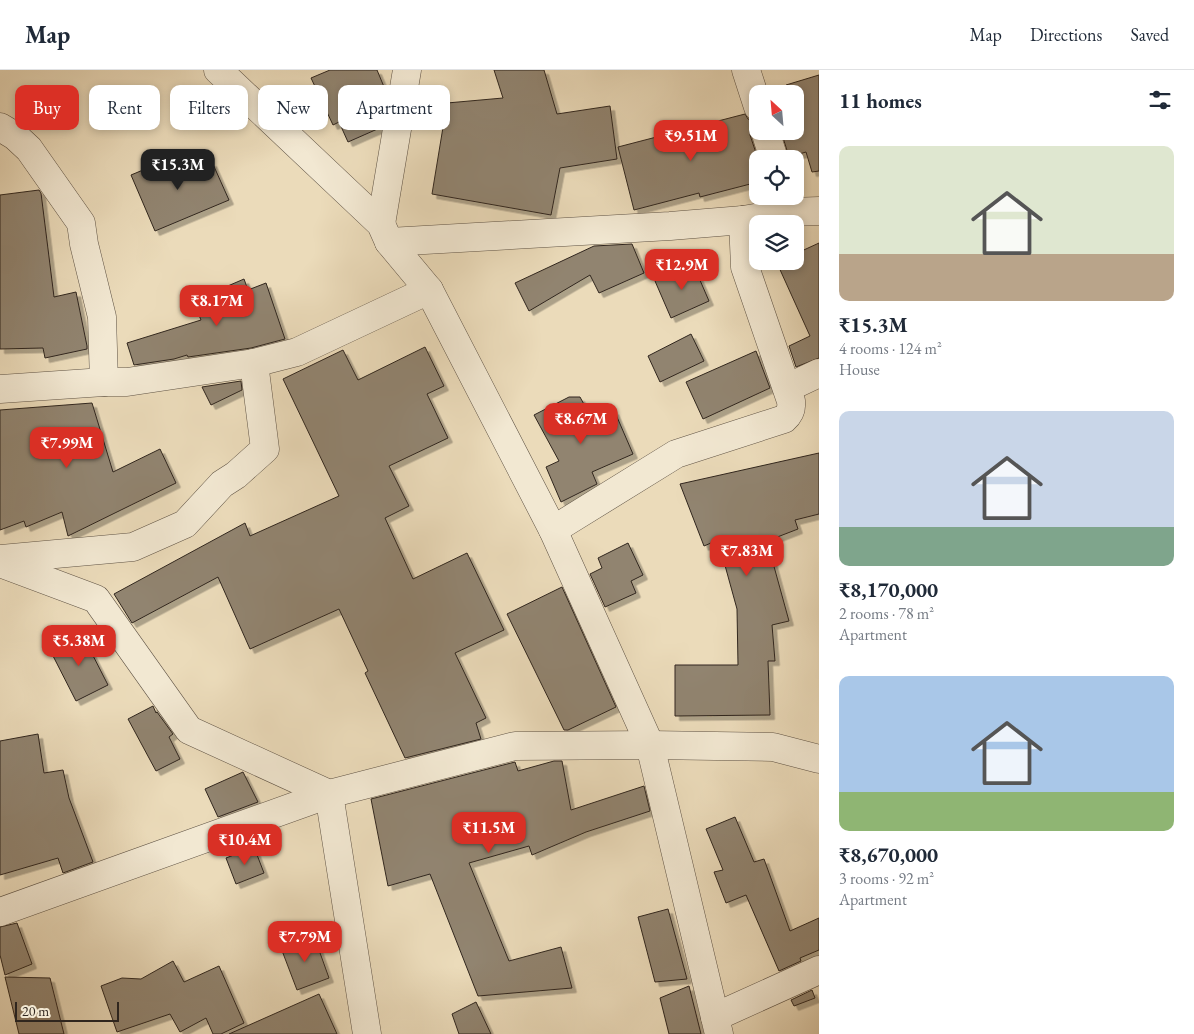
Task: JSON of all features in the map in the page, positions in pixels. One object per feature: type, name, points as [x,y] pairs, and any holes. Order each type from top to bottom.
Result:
[{"type":"street","points":[[218,70],[385,233],[429,290],[553,530],[650,745],[717,1025],[819,970]]},
{"type":"street","points":[[385,233],[407,70]]},
{"type":"street","points":[[746,70],[751,85]]},
{"type":"street","points":[[0,127],[15,136],[29,149],[81,224],[102,317],[104,382]]},
{"type":"street","points":[[385,233],[743,220],[785,205]]},
{"type":"street","points":[[792,205],[819,211]]},
{"type":"street","points":[[553,530],[676,454],[784,419],[789,415],[792,408],[787,388],[745,267],[743,220]]},
{"type":"street","points":[[0,389],[127,382],[254,364],[297,352],[429,290]]},
{"type":"street","points":[[0,559],[133,547],[185,524],[222,484],[236,475],[265,449],[254,364]]},
{"type":"street","points":[[787,388],[819,373]]},
{"type":"street","points":[[0,563],[96,599],[189,730],[329,794]]},
{"type":"street","points":[[0,912],[329,794],[514,746],[650,745],[773,747],[819,758]]},
{"type":"street","points":[[329,794],[367,1034]]},
{"type":"building","points":[[330,70],[377,70],[383,85],[338,85],[338,122],[333,125],[328,114],[328,85],[314,85],[311,78]]},
{"type":"building","points":[[494,70],[544,70],[557,114],[610,106],[617,159],[560,168],[551,215],[432,194],[443,130],[450,130],[450,103],[503,98]]},
{"type":"building","points":[[819,75],[819,171],[812,172],[804,150],[787,150],[784,140],[804,140],[804,85],[786,85]]},
{"type":"building","points":[[745,114],[749,119],[749,140],[752,140],[755,150],[749,150],[749,184],[700,197],[699,193],[634,210],[618,147]]},
{"type":"building","points":[[343,130],[375,130],[348,142]]},
{"type":"building","points":[[179,155],[186,172],[212,162],[229,200],[155,231],[131,175]]},
{"type":"building","points":[[39,190],[41,193],[54,297],[76,292],[87,346],[87,349],[45,358],[43,348],[0,349],[0,195]]},
{"type":"building","points":[[819,243],[819,358],[796,367],[789,346],[810,336],[780,270],[804,270],[804,250]]},
{"type":"building","points":[[632,244],[644,273],[599,293],[590,275],[529,311],[515,283],[594,246]]},
{"type":"building","points":[[693,264],[709,301],[671,318],[655,281]]},
{"type":"building","points":[[244,279],[248,290],[266,283],[285,339],[251,348],[188,357],[187,355],[174,359],[134,365],[127,343],[201,320],[193,301]]},
{"type":"building","points":[[691,334],[704,361],[660,382],[648,356]]},
{"type":"building","points":[[425,347],[444,386],[427,394],[448,438],[389,466],[409,506],[385,518],[413,579],[467,553],[504,630],[455,653],[486,718],[476,723],[481,739],[405,758],[365,673],[368,671],[339,609],[250,649],[218,577],[132,623],[114,594],[245,523],[250,536],[339,496],[283,379],[343,350],[358,380]]},
{"type":"building","points":[[756,351],[770,388],[703,419],[686,382]]},
{"type":"building","points":[[241,381],[242,390],[211,405],[202,387]]},
{"type":"building","points":[[569,397],[580,397],[592,419],[614,410],[633,454],[592,472],[597,484],[561,502],[546,467],[559,461],[534,415]]},
{"type":"building","points":[[92,403],[113,472],[160,449],[176,483],[68,536],[62,512],[26,527],[24,521],[0,530],[0,410]]},
{"type":"building","points":[[819,453],[819,514],[795,520],[798,529],[767,541],[789,621],[772,625],[775,661],[768,661],[770,715],[675,716],[675,665],[738,665],[737,609],[718,540],[704,546],[680,484]]},
{"type":"building","points":[[628,543],[643,575],[631,581],[636,593],[605,607],[590,574],[602,568],[598,558]]},
{"type":"building","points":[[562,587],[616,707],[568,730],[564,730],[507,614]]},
{"type":"building","points":[[82,634],[108,685],[76,701],[50,650]]},
{"type":"building","points":[[153,706],[156,713],[173,734],[169,737],[180,759],[156,771],[128,719]]},
{"type":"building","points":[[38,734],[44,773],[63,770],[69,798],[93,862],[63,873],[58,858],[0,875],[0,741]]},
{"type":"building","points":[[554,761],[562,761],[571,810],[644,786],[650,811],[586,832],[532,855],[529,846],[469,863],[509,961],[561,947],[572,988],[478,996],[430,874],[388,886],[371,799],[515,762],[518,771]]},
{"type":"building","points":[[243,772],[258,802],[218,817],[205,789]]},
{"type":"building","points":[[735,817],[754,862],[764,859],[790,931],[819,918],[819,950],[800,958],[801,961],[779,971],[746,895],[726,903],[714,872],[723,870],[706,829]]},
{"type":"building","points":[[254,847],[264,873],[236,884],[226,858]]},
{"type":"building","points":[[668,909],[687,979],[655,982],[638,917]]},
{"type":"building","points":[[17,923],[32,964],[5,975],[0,955],[0,927]]},
{"type":"building","points":[[314,936],[329,978],[297,990],[281,948]]},
{"type":"building","points":[[173,961],[184,982],[219,966],[244,1023],[221,1034],[213,1034],[206,1018],[180,1032],[170,1014],[117,1032],[101,986],[122,978],[141,979]]},
{"type":"building","points":[[5,977],[50,978],[64,1034],[19,1034]]},
{"type":"building","points":[[689,986],[701,1034],[669,1034],[660,998]]},
{"type":"building","points":[[812,990],[815,998],[794,1006],[791,1000]]},
{"type":"building","points":[[319,994],[337,1034],[229,1034]]},
{"type":"building","points":[[476,1002],[491,1034],[459,1034],[452,1014]]}]
